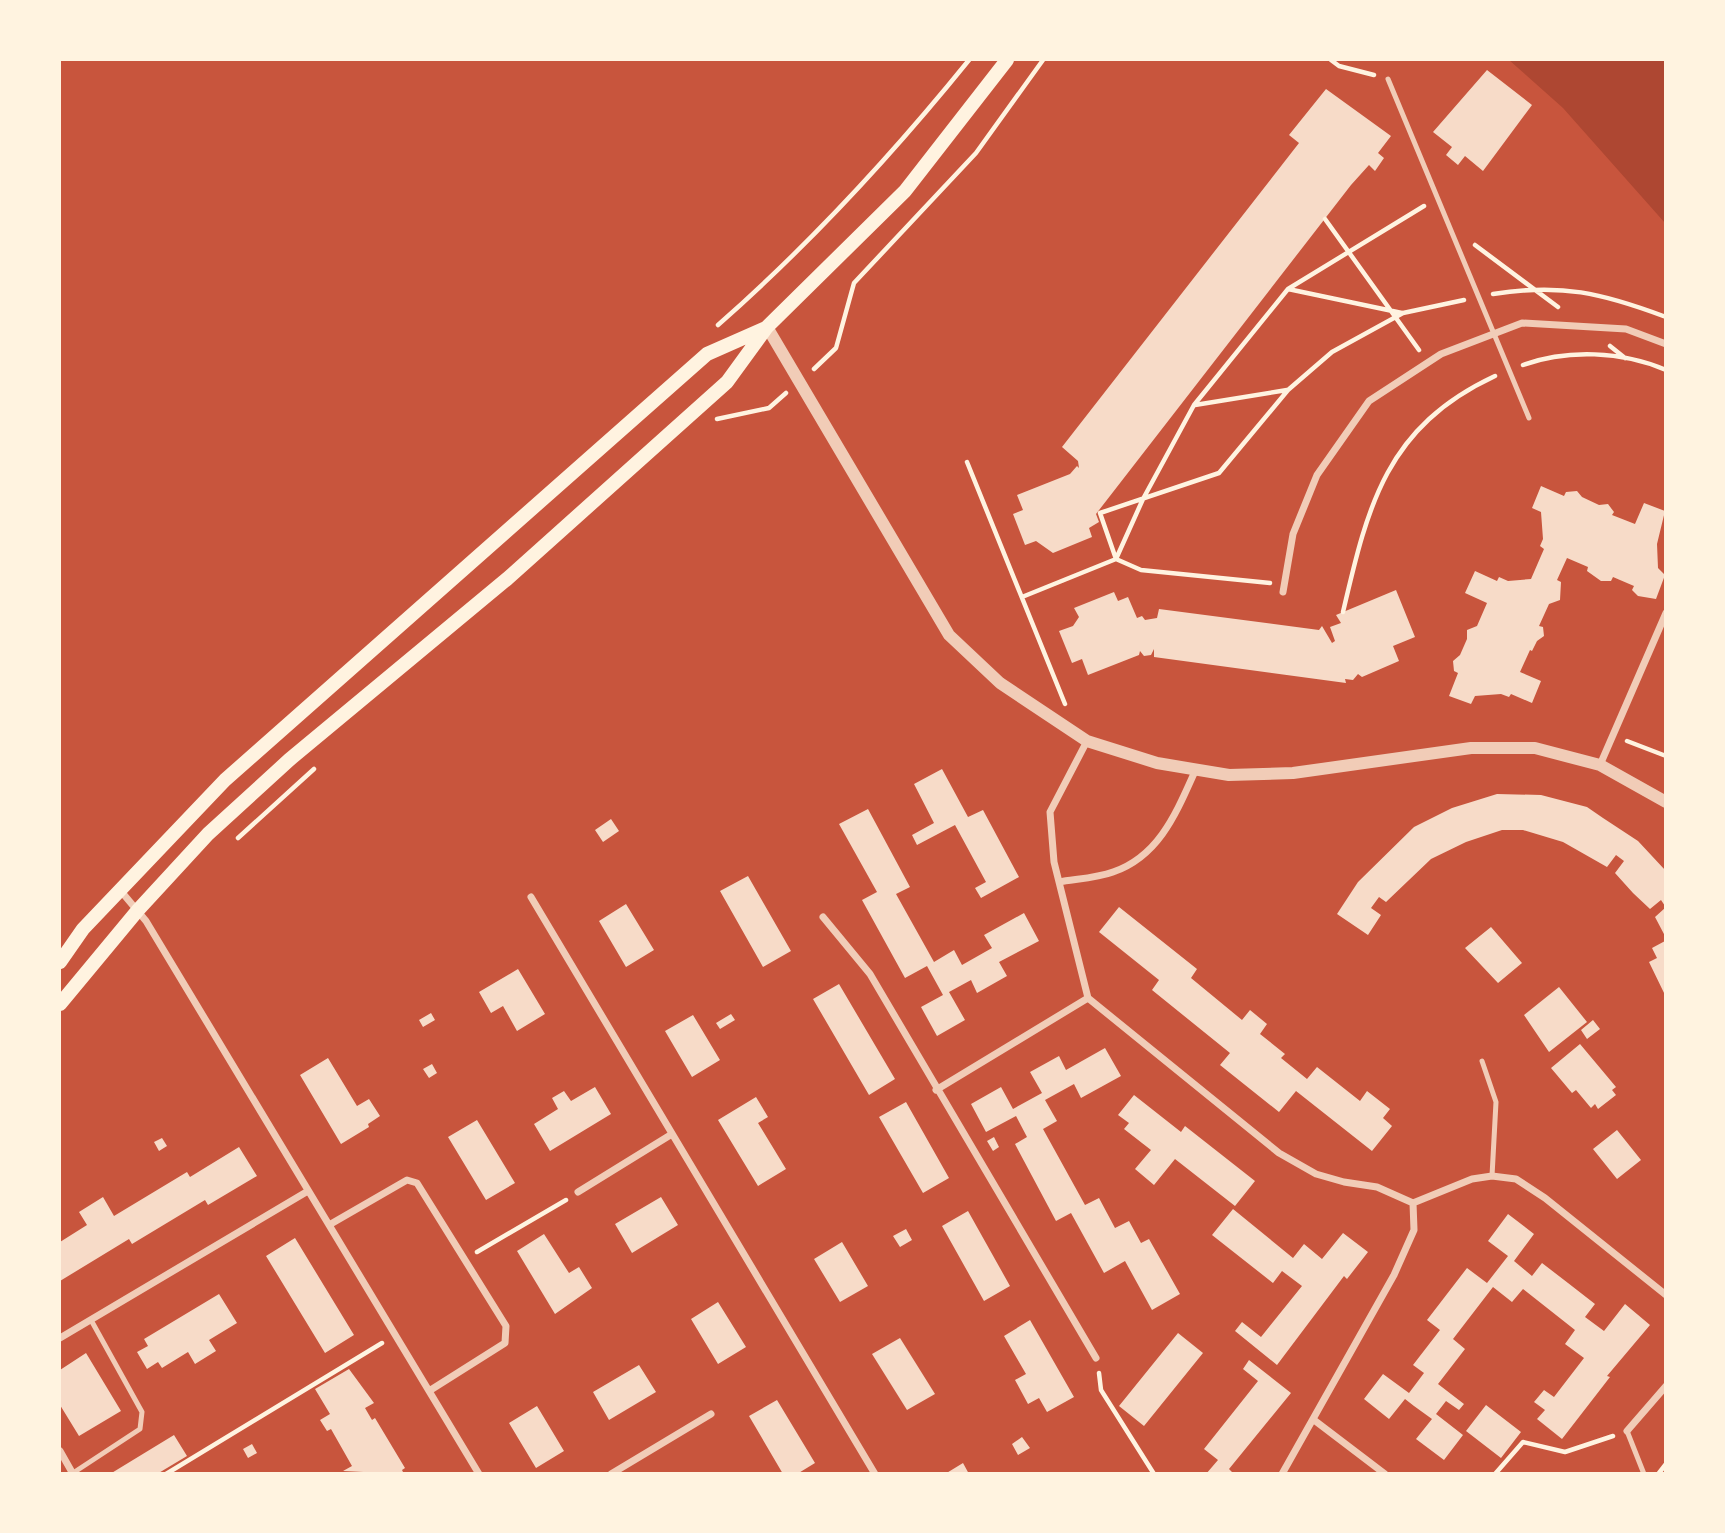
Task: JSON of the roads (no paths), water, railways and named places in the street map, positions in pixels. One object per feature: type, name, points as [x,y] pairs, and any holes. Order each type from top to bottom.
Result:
[{"type":"main road","points":[[60,1004],[138,910],[208,834],[271,776],[507,579],[727,382],[767,327],[905,191],[1007,60]]},
{"type":"main road","points":[[60,962],[83,929],[225,780],[707,354],[767,327]]},
{"type":"street","points":[[1284,588],[1293,534],[1317,475],[1369,401],[1428,362],[1441,354],[1522,323],[1626,329],[1665,344]]},
{"type":"street","points":[[767,327],[949,635],[1000,682],[1083,739],[1157,763],[1229,775],[1293,773],[1471,748],[1535,748],[1600,765],[1665,802]]},
{"type":"street","points":[[1600,765],[1665,613]]},
{"type":"street","points":[[1083,739],[1050,812],[1059,882],[1088,999],[1279,1153],[1316,1174],[1377,1187],[1413,1203],[1472,1179],[1492,1176],[1516,1179],[1545,1198],[1665,1295]]},
{"type":"street","points":[[1059,882],[1113,872],[1144,857],[1172,824],[1196,769]]},
{"type":"street","points":[[119,890],[138,910],[479,1474]]},
{"type":"street","points":[[531,897],[875,1474]]},
{"type":"street","points":[[823,917],[870,974],[1096,1359]]},
{"type":"street","points":[[936,1090],[1088,999]]},
{"type":"street","points":[[578,1192],[672,1134]]},
{"type":"street","points":[[329,1225],[407,1180],[417,1183],[506,1326],[505,1343],[429,1391]]},
{"type":"street","points":[[60,1338],[308,1191]]},
{"type":"street","points":[[1282,1474],[1314,1420],[1410,1240],[1414,1230],[1413,1203]]},
{"type":"street","points":[[1627,1431],[1665,1386]]},
{"type":"street","points":[[611,1474],[711,1413]]},
{"type":"street","points":[[1314,1420],[1385,1474]]},
{"type":"street","points":[[60,1451],[73,1473]]},
{"type":"lane","points":[[1388,79],[1529,418]]},
{"type":"lane","points":[[1482,1061],[1496,1102],[1492,1176]]},
{"type":"lane","points":[[73,1473],[140,1429],[142,1412],[90,1320]]},
{"type":"lane","points":[[1627,1431],[1644,1474]]}]
